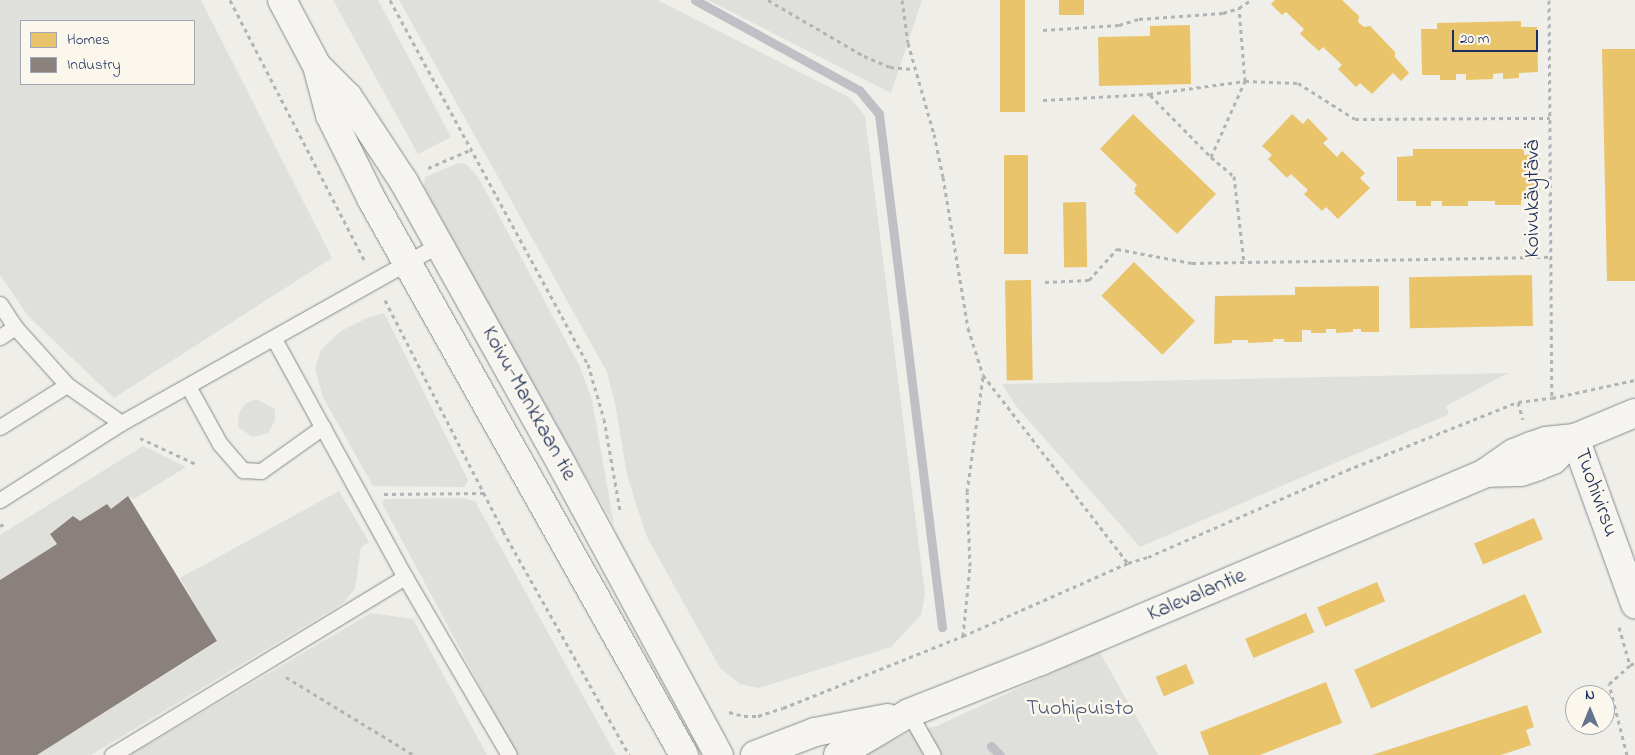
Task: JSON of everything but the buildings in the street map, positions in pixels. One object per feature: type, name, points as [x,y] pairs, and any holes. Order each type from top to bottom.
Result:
[{"type":"main road","name":"Koivu-Mankkaan tie","points":[[282,0],[317,66],[330,115],[407,264],[684,755]]},
{"type":"main road","name":"Koivu-Mankkaan tie","points":[[317,66],[348,96],[404,182],[440,244],[720,755]]},
{"type":"main road","name":"Kalevalantie","points":[[838,755],[909,714],[1041,662],[1484,474],[1514,453],[1546,440],[1575,438],[1635,413]]},
{"type":"main road","name":"Tuohivirsu","points":[[1575,438],[1635,604]]},
{"type":"main road","name":"Kalevalantie","points":[[755,755],[815,732],[909,714]]},
{"type":"lane","points":[[0,500],[121,423],[376,282],[440,244]]},
{"type":"lane","points":[[0,304],[15,328],[67,385],[121,423]]},
{"type":"lane","points":[[0,337],[15,328]]},
{"type":"lane","points":[[274,339],[405,576],[509,755]]},
{"type":"lane","points":[[0,427],[67,385]]},
{"type":"lane","points":[[188,386],[220,444],[243,470],[261,471],[323,427]]},
{"type":"lane","points":[[112,755],[405,576]]},
{"type":"lane","points":[[909,714],[933,755]]},
{"type":"path","points":[[230,0],[484,494],[629,755]]},
{"type":"path","points":[[390,0],[588,364],[604,419],[618,489]]},
{"type":"path","points":[[768,0],[864,56],[890,67],[915,69]]},
{"type":"path","points":[[902,0],[908,43],[943,177],[968,328],[983,375],[1128,563]]},
{"type":"path","points":[[1043,30],[1119,25],[1138,19],[1223,12],[1239,8],[1251,0]]},
{"type":"path","name":"Koivukäytävä","points":[[1549,0],[1552,398]]},
{"type":"path","points":[[1211,157],[1245,81],[1239,8]]},
{"type":"path","points":[[1044,100],[1150,94],[1245,81],[1298,83],[1355,119],[1550,118]]},
{"type":"path","points":[[1150,94],[1211,157],[1234,176],[1244,262]]},
{"type":"path","points":[[1045,282],[1089,280],[1117,249],[1192,262],[1551,257]]},
{"type":"path","points":[[963,636],[970,566],[967,492],[983,375]]},
{"type":"path","points":[[730,714],[758,716],[963,636],[1128,563],[1148,557],[1347,470],[1518,402],[1552,398],[1635,380]]},
{"type":"path","points":[[133,442],[141,437],[196,464]]},
{"type":"path","points":[[360,494],[484,494]]},
{"type":"path","points":[[0,526],[8,521]]},
{"type":"path","points":[[1628,755],[1609,684],[1630,665]]},
{"type":"path","points":[[286,677],[414,755]]},
{"type":"green space","points":[[0,0],[201,0],[332,258],[114,398],[28,316],[0,275]]},
{"type":"green space","points":[[333,0],[378,0],[451,137],[418,154]]},
{"type":"green space","points":[[399,0],[657,0],[849,97],[865,116],[925,594],[921,615],[891,647],[759,688],[740,684],[720,668],[646,535],[627,475],[616,408],[607,372]]},
{"type":"green space","points":[[708,0],[922,0],[891,93]]},
{"type":"green space","points":[[459,163],[466,164],[478,177],[580,367],[592,400],[614,525],[520,362],[424,187],[425,177]]},
{"type":"green space","points":[[384,313],[468,480],[465,487],[373,486],[323,397],[315,368],[321,350],[341,331],[367,318]]},
{"type":"green space","points":[[1508,373],[1446,406],[1449,414],[1140,547],[1016,406],[1002,384]]},
{"type":"green space","points":[[256,399],[275,409],[275,421],[268,433],[253,437],[238,427],[239,414],[245,404]]},
{"type":"green space","points":[[143,446],[186,467],[134,499],[128,496],[111,509],[107,504],[80,521],[73,516],[50,533],[57,544],[0,580],[0,535]]},
{"type":"green space","points":[[339,491],[369,542],[361,547],[355,589],[343,603],[91,755],[37,755],[217,642],[180,578]]},
{"type":"green space","points":[[463,498],[475,501],[616,755],[517,755],[382,503],[385,499]]},
{"type":"green space","points":[[371,613],[413,619],[487,755],[130,755]]},
{"type":"green space","name":"Tuohipuisto","points":[[1099,651],[1158,755],[863,755],[907,733],[937,726]]},
{"type":"waterway","points":[[695,0],[859,90],[879,114],[942,627]]},
{"type":"waterway","points":[[991,746],[1000,755]]}]
